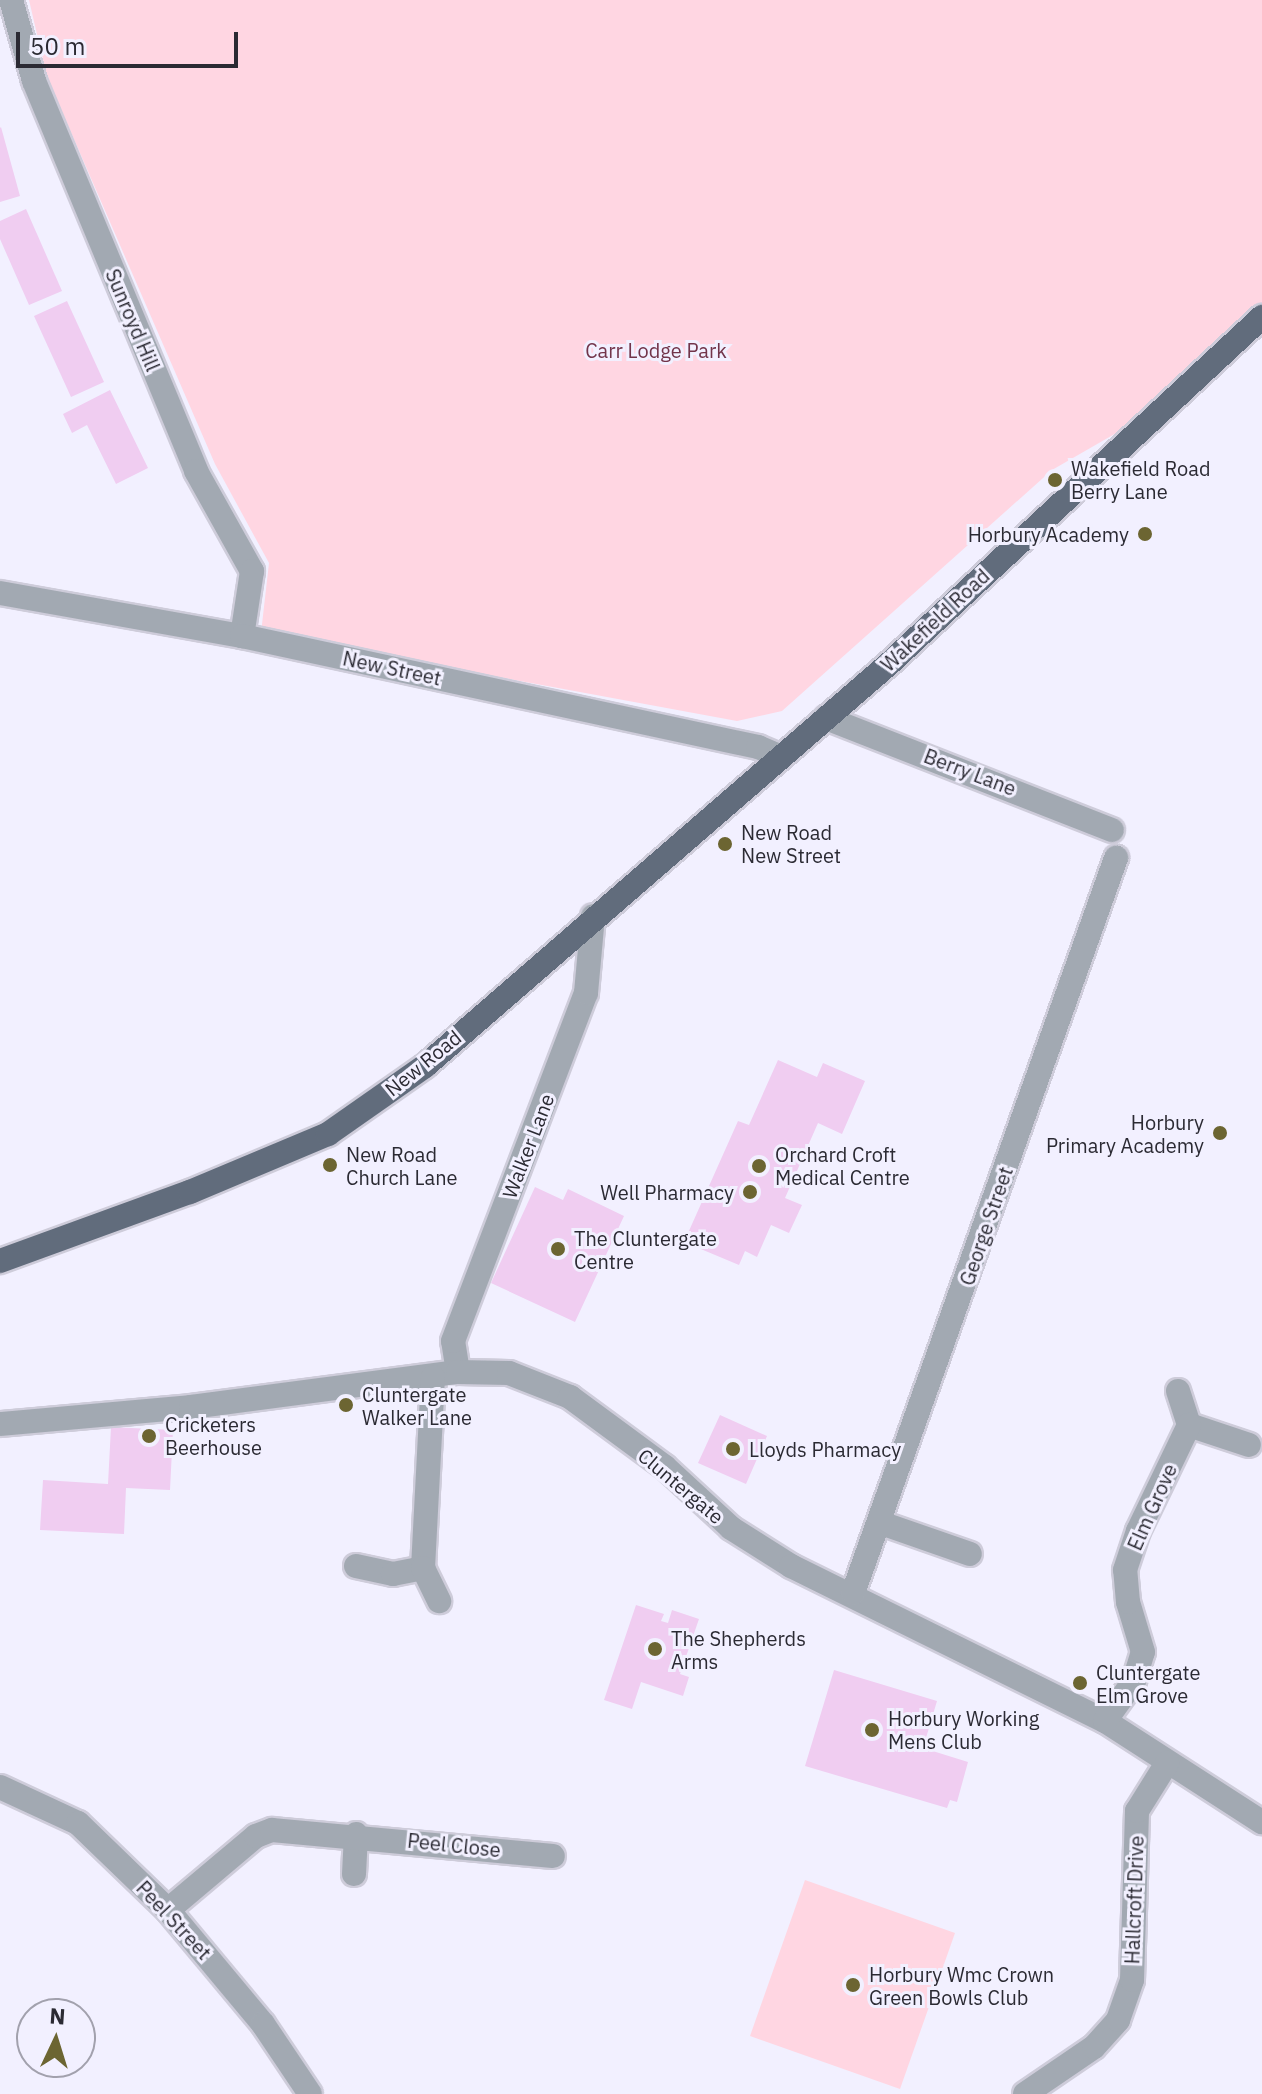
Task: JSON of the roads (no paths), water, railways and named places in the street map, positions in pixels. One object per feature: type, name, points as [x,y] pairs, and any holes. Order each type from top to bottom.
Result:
[{"type":"main road","name":"Wakefield Road","points":[[781,757],[1262,317]]},
{"type":"main road","name":"New Road","points":[[0,1261],[190,1192],[328,1134],[425,1066],[593,916],[781,757]]},
{"type":"street","name":"Sunroyd Hill","points":[[11,0],[34,81],[196,471],[252,571],[242,636]]},
{"type":"street","name":"New Street","points":[[0,593],[242,636],[758,747],[781,757]]},
{"type":"street","name":"Berry Lane","points":[[826,718],[1112,830]]},
{"type":"street","name":"George Street","points":[[853,1593],[881,1523],[1116,858]]},
{"type":"street","name":"Walker Lane","points":[[458,1372],[453,1341],[586,993],[593,916]]},
{"type":"street","name":"Cluntergate","points":[[0,1424],[191,1407],[458,1372],[509,1373],[570,1397],[665,1467],[731,1528],[791,1566],[853,1593],[1105,1721],[1262,1822]]},
{"type":"street","points":[[433,1377],[423,1568],[439,1601]]},
{"type":"street","points":[[1178,1391],[1189,1425],[1249,1445]]},
{"type":"street","name":"Elm Grove","points":[[1105,1721],[1134,1681],[1143,1652],[1128,1602],[1125,1570],[1138,1531],[1189,1425]]},
{"type":"street","points":[[881,1523],[970,1554]]},
{"type":"street","points":[[356,1566],[393,1574],[423,1568]]},
{"type":"street","name":"Hallcroft Drive","points":[[1025,2094],[1094,2047],[1118,2020],[1132,1980],[1137,1811],[1167,1763]]},
{"type":"street","name":"Peel Street","points":[[0,1787],[78,1823],[168,1910],[263,2024],[310,2094]]},
{"type":"street","name":"Peel Close","points":[[168,1910],[264,1833],[291,1828],[553,1856]]},
{"type":"street","points":[[354,1874],[356,1834]]},
{"type":"place","name":"Wakefield Road Berry Lane","points":[[1055,480]]},
{"type":"place","name":"Horbury Academy","points":[[1145,534]]},
{"type":"place","name":"New Road New Street","points":[[725,844]]},
{"type":"place","name":"Horbury Primary Academy","points":[[1220,1133]]},
{"type":"place","name":"New Road Church Lane","points":[[330,1165]]},
{"type":"place","name":"Orchard Croft Medical Centre","points":[[759,1166]]},
{"type":"place","name":"Well Pharmacy","points":[[750,1192]]},
{"type":"place","name":"The Cluntergate Centre","points":[[558,1249]]},
{"type":"place","name":"Cluntergate Walker Lane","points":[[346,1405]]},
{"type":"place","name":"Cricketers Beerhouse","points":[[149,1436]]},
{"type":"place","name":"Lloyds Pharmacy","points":[[733,1449]]},
{"type":"place","name":"The Shepherds Arms","points":[[655,1649]]},
{"type":"place","name":"Cluntergate Elm Grove","points":[[1080,1683]]},
{"type":"place","name":"Horbury Working Mens Club","points":[[872,1730]]},
{"type":"place","name":"Horbury Wmc Crown Green Bowls Club","points":[[853,1985]]},
{"type":"park label","name":"Carr Lodge Park","points":[[656,350]]}]
